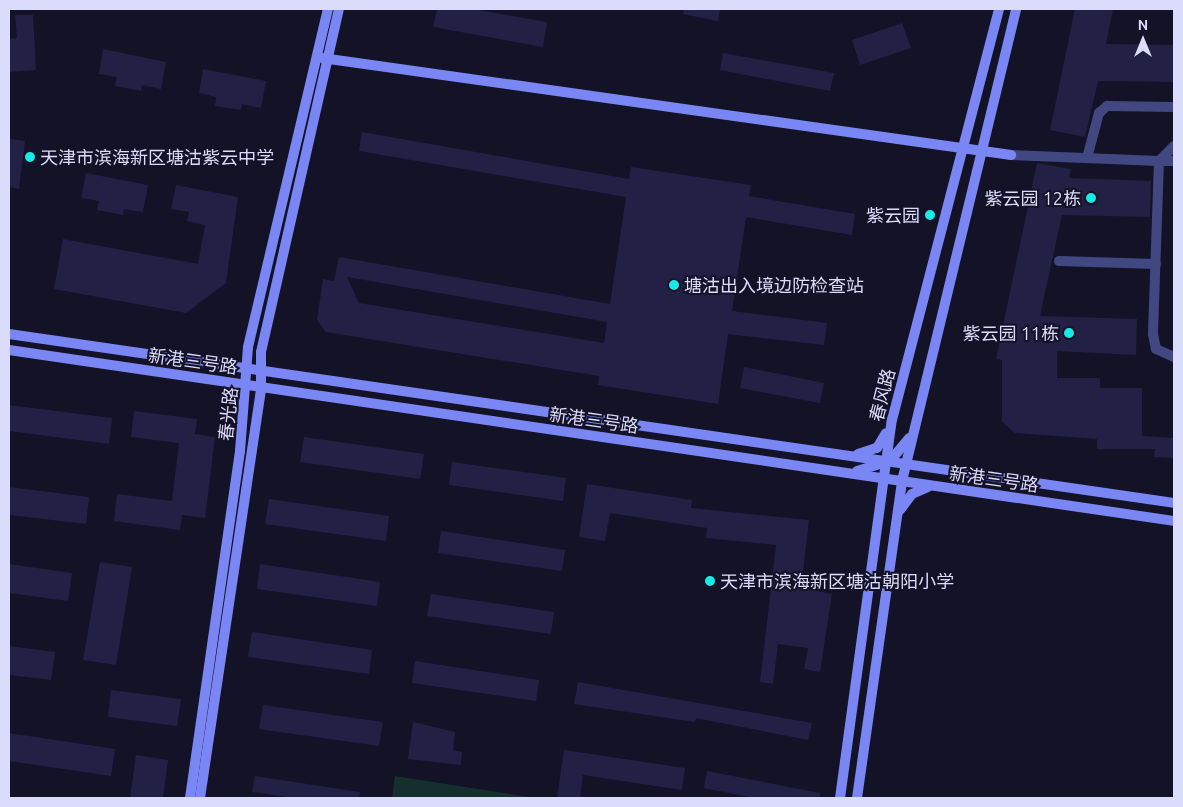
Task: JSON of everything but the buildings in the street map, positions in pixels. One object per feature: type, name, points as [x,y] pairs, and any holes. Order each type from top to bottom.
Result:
[{"type":"main road","name":"春光路","points":[[190,798],[248,385],[246,368],[328,9]]},
{"type":"main road","name":"春光路","points":[[200,798],[261,388],[261,352],[339,9]]},
{"type":"main road","name":"春风路","points":[[840,798],[880,515],[882,478],[892,420],[999,9]]},
{"type":"main road","points":[[857,798],[902,475],[979,152],[1016,9]]},
{"type":"main road","points":[[316,56],[962,151],[1011,155]]},
{"type":"main road","name":"新港三号路","points":[[9,334],[841,454],[886,462],[902,475],[937,487],[1174,521]]},
{"type":"main road","name":"新港三号路","points":[[9,350],[835,472],[882,478],[942,469],[1174,503]]},
{"type":"main road","points":[[841,454],[877,448],[892,420]]},
{"type":"main road","points":[[835,472],[886,462],[903,448],[915,423]]},
{"type":"main road","points":[[880,515],[902,475]]},
{"type":"main road","points":[[896,518],[912,494],[937,487]]},
{"type":"street","points":[[1087,158],[1099,113],[1106,106],[1174,107]]},
{"type":"street","points":[[1174,146],[1159,161],[1156,264],[1156,349],[1174,357]]},
{"type":"street","points":[[1011,155],[1174,161]]},
{"type":"street","points":[[1059,261],[1156,264]]},
{"type":"green space","points":[[395,776],[536,798],[392,798]]},
{"type":"place","name":"天津市滨海新区塘沽紫云中学","points":[[30,157]]},
{"type":"place","name":"紫云园 12栋","points":[[1091,198]]},
{"type":"place","name":"紫云园","points":[[930,215]]},
{"type":"place","name":"塘沽出入境边防检查站","points":[[674,285]]},
{"type":"place","name":"紫云园 11栋","points":[[1069,333]]},
{"type":"place","name":"天津市滨海新区塘沽朝阳小学","points":[[710,581]]}]
